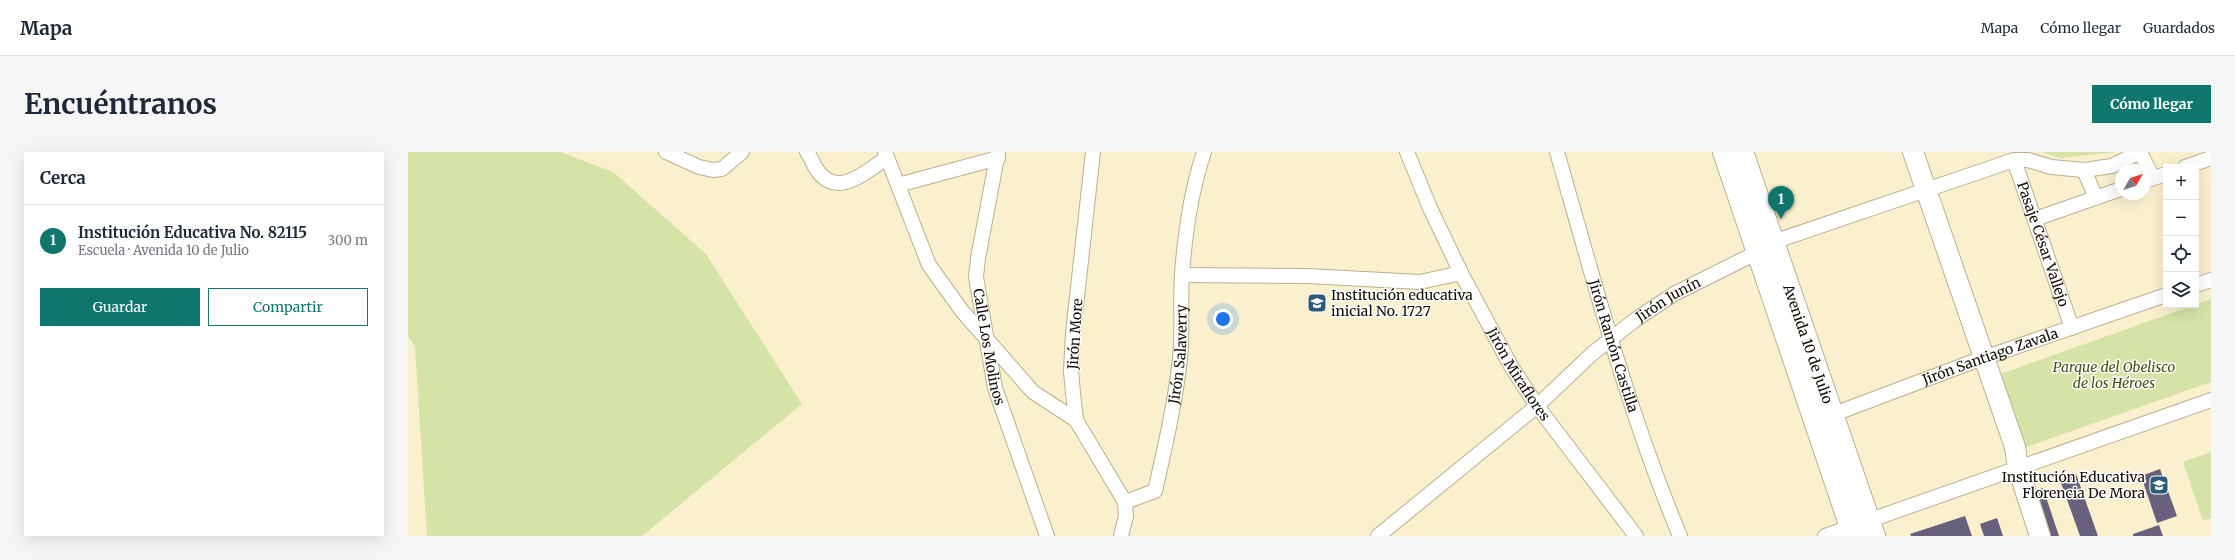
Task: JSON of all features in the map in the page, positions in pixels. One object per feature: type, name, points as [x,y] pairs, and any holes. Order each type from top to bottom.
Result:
[{"type":"highway","name":"Avenida 10 de Julio","points":[[1724,152],[1765,247],[1862,529]]},
{"type":"highway","name":"Avenida 10 de Julio","points":[[1742,152],[1765,247]]},
{"type":"main road","points":[[1900,152],[1920,192],[1978,360],[2004,450],[2018,468],[2040,536]]},
{"type":"main road","points":[[1913,152],[1920,192]]},
{"type":"street","points":[[666,152],[695,166],[713,170],[722,169],[742,152]]},
{"type":"street","points":[[807,152],[820,174],[836,184],[848,182],[886,155],[929,266],[962,311],[1033,392],[1076,420]]},
{"type":"street","name":"Jirón More","points":[[1092,152],[1073,333],[1071,371],[1076,420],[1125,502]]},
{"type":"street","name":"Jirón Salaverry","points":[[1125,502],[1155,491],[1169,430],[1180,361],[1182,327],[1182,275],[1189,211],[1204,152]]},
{"type":"street","name":"Jirón Miraflores","points":[[1407,152],[1430,208],[1461,273],[1511,366],[1537,406],[1636,536]]},
{"type":"street","name":"Jirón Ramón Castilla","points":[[1557,152],[1610,339],[1644,441],[1680,536]]},
{"type":"street","points":[[2014,160],[2028,160],[2051,167],[2084,170],[2112,166],[2140,152],[2155,177]]},
{"type":"street","points":[[898,185],[998,155]]},
{"type":"street","name":"Calle Los Molinos","points":[[998,155],[978,258],[976,277],[995,388],[1047,536]]},
{"type":"street","points":[[2194,164],[2211,158]]},
{"type":"street","name":"Jirón Junín","points":[[1378,536],[1537,406],[1610,339],[1674,294],[1765,247],[2014,160]]},
{"type":"street","name":"Pasaje César Vallejo","points":[[2014,160],[2072,328]]},
{"type":"street","points":[[2084,170],[2096,198]]},
{"type":"street","points":[[2035,219],[2115,191]]},
{"type":"street","points":[[1182,275],[1307,276],[1420,282],[1461,273]]},
{"type":"street","points":[[2199,284],[2211,280]]},
{"type":"street","name":"Jirón Santiago Zavala","points":[[1824,418],[1978,360],[2163,296]]},
{"type":"street","points":[[1825,536],[1862,529],[2018,468],[2211,400]]},
{"type":"street","points":[[1121,536],[1126,516],[1125,502]]},
{"type":"green space","points":[[408,152],[560,152],[613,172],[706,254],[802,404],[642,536],[427,536],[415,347],[408,336]]},
{"type":"green space","points":[[2042,152],[2117,152],[2060,158]]},
{"type":"green space","name":"Parque del Obelisco de los Héroes","points":[[2211,299],[2211,382],[2021,449],[1995,376],[2186,308],[2199,308],[2199,303]]},
{"type":"green space","points":[[2211,452],[2211,518],[2203,521],[2183,462]]},
{"type":"building","points":[[2160,469],[2177,516],[2157,523],[2141,476]]},
{"type":"building","points":[[2076,474],[2098,536],[2080,536],[2060,480]]},
{"type":"building","points":[[2043,488],[2059,536],[2051,536],[2037,490]]},
{"type":"building","points":[[1965,516],[1972,536],[1911,536],[1910,534]]},
{"type":"building","points":[[1997,518],[2003,536],[1984,536],[1980,524]]},
{"type":"building","points":[[2159,525],[2163,536],[2133,536],[2133,534]]},
{"type":"place","name":"Institución Educativa No. 82115","points":[[1781,219]]},
{"type":"place","name":"Institución educativa inicial No. 1727","points":[[1317,303]]},
{"type":"place","name":"Institución Educativa Florencia De Mora","points":[[2159,485]]}]
